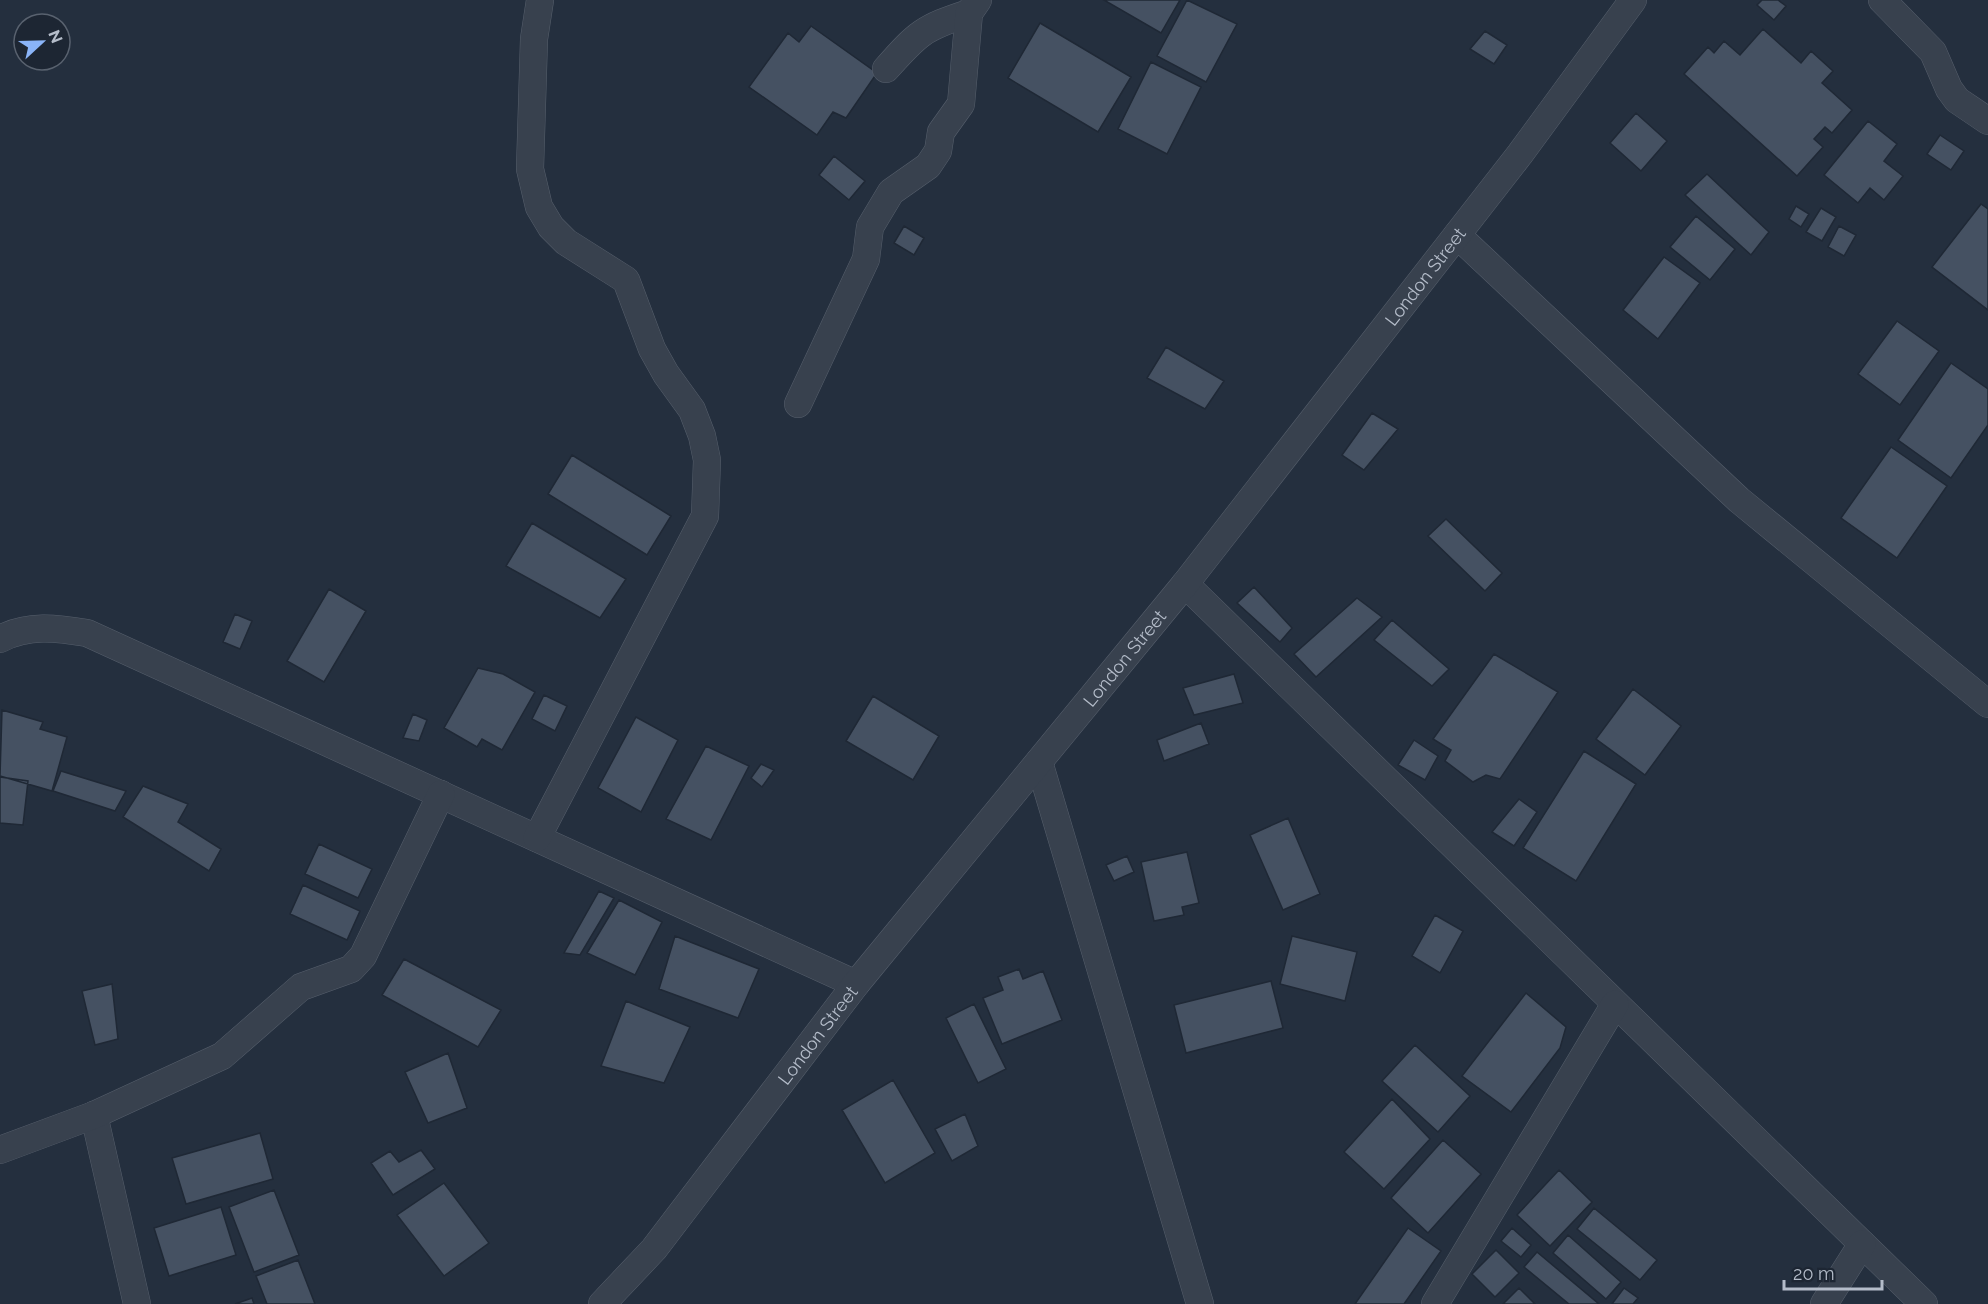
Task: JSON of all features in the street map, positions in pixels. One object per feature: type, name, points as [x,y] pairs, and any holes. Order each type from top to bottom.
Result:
[{"type":"street","points":[[537,838],[705,516],[708,490],[707,460],[702,436],[692,410],[666,374],[652,349],[626,280],[566,242],[551,227],[539,207],[530,169],[534,39],[540,0]]},
{"type":"street","name":"London Street","points":[[607,1301],[654,1249],[856,984],[1185,584],[1457,235],[1633,0]]},
{"type":"street","points":[[1882,0],[1933,52],[1949,89],[1957,100],[1988,121]]},
{"type":"street","points":[[886,69],[919,33],[974,7]]},
{"type":"street","points":[[798,404],[866,259],[870,227],[891,192],[928,166],[938,151],[941,132],[961,104],[974,7]]},
{"type":"street","points":[[1457,235],[1739,500],[1988,704]]},
{"type":"street","points":[[1185,584],[1924,1304]]},
{"type":"street","points":[[0,639],[13,632],[49,627],[87,633],[856,984]]},
{"type":"street","points":[[1039,762],[1200,1304]]},
{"type":"street","points":[[0,1150],[94,1115],[222,1056],[301,987],[351,969],[363,956],[441,794]]},
{"type":"street","points":[[1435,1304],[1614,1004]]},
{"type":"street","points":[[94,1115],[137,1304]]},
{"type":"street","points":[[1824,1304],[1862,1244]]},
{"type":"building","points":[[1104,0],[1180,0],[1161,33]]},
{"type":"building","points":[[1187,0],[1237,24],[1206,82],[1157,56]]},
{"type":"building","points":[[1762,0],[1778,0],[1786,6],[1774,20],[1757,5]]},
{"type":"building","points":[[1040,23],[1131,77],[1098,132],[1008,78]]},
{"type":"building","points":[[811,26],[877,73],[846,118],[833,112],[817,135],[749,87],[788,33],[799,42]]},
{"type":"building","points":[[1763,29],[1801,63],[1811,51],[1833,71],[1822,83],[1852,110],[1832,133],[1825,127],[1814,139],[1823,147],[1797,176],[1684,74],[1708,47],[1714,53],[1724,41],[1740,55]]},
{"type":"building","points":[[1485,31],[1507,45],[1494,64],[1470,49]]},
{"type":"building","points":[[1151,62],[1201,87],[1167,154],[1118,129]]},
{"type":"building","points":[[1636,113],[1667,141],[1641,171],[1610,143]]},
{"type":"building","points":[[1868,121],[1897,144],[1884,161],[1903,176],[1884,200],[1870,188],[1858,203],[1824,175]]},
{"type":"building","points":[[1940,135],[1964,151],[1951,170],[1927,154]]},
{"type":"building","points":[[834,156],[865,181],[849,200],[819,175]]},
{"type":"building","points":[[1707,174],[1769,232],[1751,255],[1685,195]]},
{"type":"building","points":[[1981,204],[1988,209],[1988,310],[1932,267]]},
{"type":"building","points":[[1796,206],[1809,214],[1801,227],[1789,219]]},
{"type":"building","points":[[1821,208],[1836,217],[1822,241],[1806,232]]},
{"type":"building","points":[[1696,216],[1735,249],[1710,280],[1670,247]]},
{"type":"building","points":[[904,226],[924,238],[914,255],[894,243]]},
{"type":"building","points":[[1839,226],[1856,235],[1844,256],[1828,247]]},
{"type":"building","points":[[1664,257],[1700,283],[1658,339],[1623,310]]},
{"type":"building","points":[[1897,321],[1939,351],[1900,405],[1858,374]]},
{"type":"building","points":[[1166,347],[1224,381],[1205,409],[1147,378]]},
{"type":"building","points":[[1951,363],[1988,389],[1988,425],[1951,478],[1898,440]]},
{"type":"building","points":[[1372,413],[1398,429],[1364,470],[1342,455]]},
{"type":"building","points":[[1891,447],[1947,486],[1897,558],[1841,518]]},
{"type":"building","points":[[572,455],[671,516],[647,555],[548,494]]},
{"type":"building","points":[[1446,519],[1502,573],[1485,591],[1428,536]]},
{"type":"building","points":[[532,523],[626,579],[600,618],[506,566]]},
{"type":"building","points":[[1254,587],[1292,628],[1280,642],[1237,603]]},
{"type":"building","points":[[329,589],[366,611],[324,682],[287,661]]},
{"type":"building","points":[[1357,598],[1382,617],[1316,677],[1294,654]]},
{"type":"building","points":[[235,614],[252,621],[240,649],[223,642]]},
{"type":"building","points":[[1392,620],[1449,669],[1432,686],[1374,640]]},
{"type":"building","points":[[1494,654],[1558,692],[1500,779],[1486,775],[1473,782],[1445,761],[1451,750],[1433,739]]},
{"type":"building","points":[[478,668],[503,674],[535,692],[502,750],[482,739],[477,747],[444,728]]},
{"type":"building","points":[[1234,674],[1243,703],[1194,715],[1183,688]]},
{"type":"building","points":[[1633,689],[1681,726],[1645,775],[1596,739]]},
{"type":"building","points":[[544,695],[567,706],[555,731],[532,719]]},
{"type":"building","points":[[873,696],[939,736],[913,780],[846,741]]},
{"type":"building","points":[[2,710],[43,722],[40,729],[67,737],[52,791],[0,776]]},
{"type":"building","points":[[413,714],[427,720],[419,741],[403,738]]},
{"type":"building","points":[[636,717],[678,740],[641,812],[598,788]]},
{"type":"building","points":[[1201,723],[1209,744],[1164,761],[1157,740]]},
{"type":"building","points":[[1414,740],[1438,756],[1425,780],[1398,765]]},
{"type":"building","points":[[706,746],[749,766],[711,840],[666,819]]},
{"type":"building","points":[[1584,751],[1636,784],[1576,881],[1523,848]]},
{"type":"building","points":[[761,764],[774,770],[762,787],[751,778]]},
{"type":"building","points":[[61,771],[126,791],[115,811],[53,791]]},
{"type":"building","points":[[0,777],[28,781],[23,825],[0,823]]},
{"type":"building","points":[[143,786],[188,804],[178,822],[221,849],[209,871],[123,817]]},
{"type":"building","points":[[1519,799],[1537,812],[1514,846],[1492,832]]},
{"type":"building","points":[[1288,818],[1320,894],[1283,910],[1250,835]]},
{"type":"building","points":[[319,844],[372,869],[358,898],[305,874]]},
{"type":"building","points":[[1187,852],[1199,903],[1182,907],[1184,915],[1154,921],[1141,862]]},
{"type":"building","points":[[1127,856],[1134,872],[1114,881],[1106,865]]},
{"type":"building","points":[[303,885],[360,911],[347,940],[290,914]]},
{"type":"building","points":[[599,891],[614,898],[580,955],[564,953]]},
{"type":"building","points":[[619,900],[662,922],[635,975],[587,953]]},
{"type":"building","points":[[1435,915],[1463,931],[1440,973],[1412,956]]},
{"type":"building","points":[[675,936],[759,969],[738,1018],[659,989]]},
{"type":"building","points":[[1292,936],[1357,952],[1345,1001],[1280,984]]},
{"type":"building","points":[[404,959],[501,1010],[478,1047],[382,995]]},
{"type":"building","points":[[1019,969],[1023,979],[1043,971],[1062,1020],[1002,1044],[983,998],[1003,990],[998,977]]},
{"type":"building","points":[[1271,981],[1283,1028],[1186,1053],[1174,1005]]},
{"type":"building","points":[[112,984],[118,1039],[95,1045],[82,991]]},
{"type":"building","points":[[1526,993],[1566,1027],[1560,1048],[1511,1112],[1462,1076]]},
{"type":"building","points":[[626,1001],[690,1027],[664,1083],[601,1066]]},
{"type":"building","points":[[974,1004],[1006,1069],[978,1083],[946,1018]]},
{"type":"building","points":[[1415,1045],[1470,1096],[1438,1132],[1382,1081]]},
{"type":"building","points":[[448,1053],[467,1108],[428,1123],[405,1072]]},
{"type":"building","points":[[893,1080],[935,1153],[885,1183],[842,1110]]},
{"type":"building","points":[[1392,1099],[1430,1139],[1384,1189],[1344,1152]]},
{"type":"building","points":[[965,1114],[978,1146],[952,1161],[935,1129]]},
{"type":"building","points":[[260,1133],[273,1179],[186,1204],[172,1158]]},
{"type":"building","points":[[1443,1140],[1481,1174],[1428,1233],[1391,1198]]},
{"type":"building","points":[[421,1150],[435,1169],[393,1195],[371,1163],[390,1151],[399,1162]]},
{"type":"building","points":[[1559,1170],[1592,1202],[1550,1246],[1517,1215]]},
{"type":"building","points":[[444,1183],[489,1243],[444,1276],[397,1215]]},
{"type":"building","points":[[274,1190],[299,1255],[254,1272],[229,1207]]},
{"type":"building","points":[[221,1207],[236,1255],[169,1276],[154,1228]]},
{"type":"building","points":[[1594,1208],[1657,1260],[1640,1280],[1577,1229]]},
{"type":"building","points":[[1408,1228],[1441,1251],[1404,1304],[1355,1304]]},
{"type":"building","points":[[1512,1228],[1531,1245],[1521,1257],[1501,1241]]},
{"type":"building","points":[[1568,1235],[1621,1282],[1606,1299],[1553,1253]]},
{"type":"building","points":[[1496,1250],[1519,1273],[1495,1297],[1472,1274]]},
{"type":"building","points":[[1537,1252],[1599,1304],[1569,1304],[1524,1267]]},
{"type":"building","points":[[298,1260],[315,1304],[267,1304],[256,1276]]},
{"type":"building","points":[[1519,1288],[1535,1304],[1503,1304]]},
{"type":"building","points":[[1624,1288],[1638,1298],[1633,1304],[1612,1304]]},
{"type":"building","points":[[252,1298],[254,1304],[235,1304]]}]
